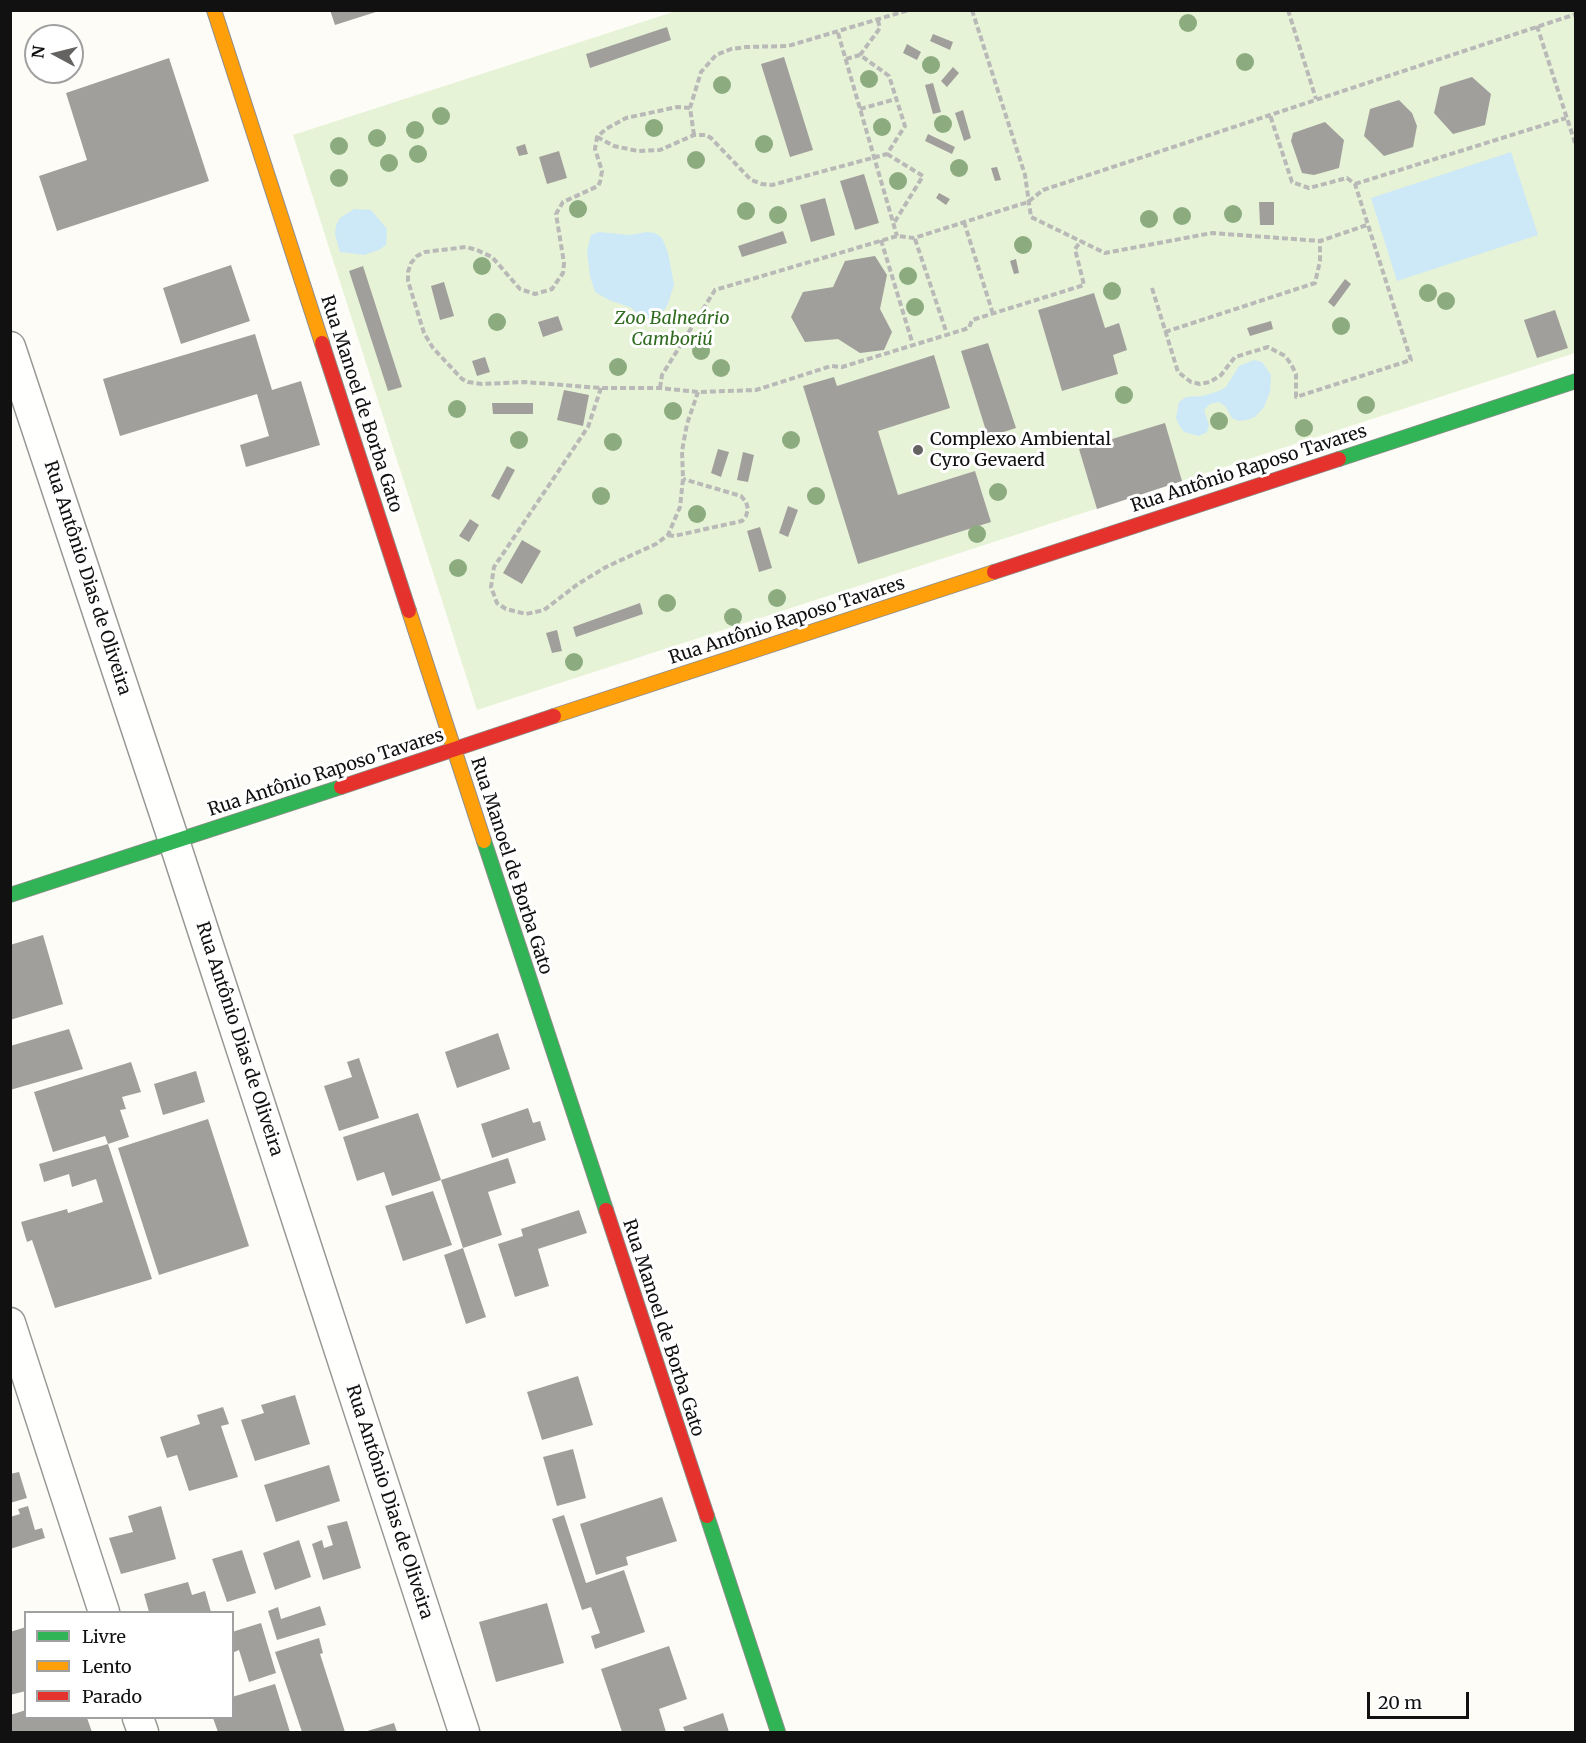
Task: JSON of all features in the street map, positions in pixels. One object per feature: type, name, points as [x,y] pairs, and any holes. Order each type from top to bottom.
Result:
[{"type":"street","name":"Rua Manoel de Borba Gato","points":[[214,10],[454,749],[778,1732]]},
{"type":"street","name":"Rua Antônio Dias de Oliveira","points":[[10,347],[174,841],[464,1732]]},
{"type":"street","name":"Rua Antônio Raposo Tavares","points":[[10,895],[1575,381]]},
{"type":"street","points":[[10,1323],[104,1611]]},
{"type":"path","points":[[694,135],[690,108],[701,72],[716,55],[731,49],[747,47],[788,46],[909,10]]},
{"type":"path","points":[[972,10],[1025,175],[1031,217],[1105,253],[1212,233],[1320,241],[1367,225]]},
{"type":"path","points":[[1288,10],[1316,99]]},
{"type":"path","points":[[660,388],[662,375],[716,290],[881,240],[897,236],[915,238],[1028,202],[1043,190],[1575,14]]},
{"type":"path","points":[[846,59],[860,54],[880,28],[878,21]]},
{"type":"path","points":[[1537,26],[1575,146]]},
{"type":"path","points":[[838,33],[897,236]]},
{"type":"path","points":[[597,137],[614,147],[638,152],[660,150],[699,134],[711,138],[756,183],[778,185],[887,154],[905,126],[889,76],[860,54]]},
{"type":"path","points":[[860,109],[896,99]]},
{"type":"path","points":[[690,108],[677,107],[626,118],[597,137],[595,149],[602,171],[598,186],[563,202],[556,214],[564,263],[563,273],[552,289],[535,294],[520,289],[492,257],[466,247],[425,252],[411,263],[408,281],[424,333],[433,348],[462,379],[476,384],[544,382],[601,388],[660,388],[698,392],[756,390],[831,366],[842,367],[969,328],[972,320],[1084,285],[1075,249],[1081,241]]},
{"type":"path","points":[[1152,288],[1178,372],[1191,382],[1200,384],[1210,382],[1221,375],[1235,357],[1268,347],[1285,356],[1291,364],[1296,374],[1296,397],[1411,360],[1355,184],[1347,178],[1309,188],[1292,182],[1270,114]]},
{"type":"path","points":[[1355,184],[1566,118]]},
{"type":"path","points":[[887,154],[923,176],[894,223]]},
{"type":"path","points":[[964,222],[993,314]]},
{"type":"path","points":[[915,238],[947,334]]},
{"type":"path","points":[[881,240],[913,345]]},
{"type":"path","points":[[1165,332],[1315,283],[1320,261],[1320,241]]},
{"type":"path","points":[[601,388],[588,427],[495,567],[491,587],[497,603],[516,613],[526,614],[544,610],[578,584],[606,567],[657,544],[668,535],[680,507],[683,479],[682,451],[687,424],[698,392]]},
{"type":"path","points":[[668,535],[674,536],[742,521],[746,516],[748,508],[741,496],[683,479]]},
{"type":"green space","name":"Zoo Balneário Camboriú","points":[[676,11],[1575,11],[1575,353],[477,710],[293,135]]},
{"type":"water","points":[[1511,152],[1538,235],[1397,281],[1371,198]]},
{"type":"water","points":[[354,209],[371,210],[387,229],[386,245],[364,255],[340,252],[335,234],[336,225],[340,218]]},
{"type":"water","points":[[599,232],[630,235],[647,232],[655,233],[662,238],[668,253],[674,285],[667,306],[662,313],[647,319],[639,317],[632,308],[595,292],[590,276],[587,251],[591,235]]},
{"type":"water","points":[[1254,360],[1262,362],[1271,375],[1270,392],[1264,407],[1255,417],[1239,421],[1232,418],[1225,406],[1218,402],[1210,404],[1204,410],[1209,425],[1207,432],[1199,436],[1184,432],[1176,418],[1179,402],[1186,397],[1203,396],[1219,391],[1226,387],[1239,366]]},
{"type":"building","points":[[330,10],[379,10],[379,11],[335,25]]},
{"type":"building","points":[[667,27],[671,40],[590,68],[586,54]]},
{"type":"building","points":[[933,34],[953,42],[950,50],[930,41]]},
{"type":"building","points":[[907,44],[921,52],[917,60],[903,53]]},
{"type":"building","points":[[784,57],[813,150],[790,157],[761,64]]},
{"type":"building","points":[[169,58],[209,181],[57,231],[39,176],[87,160],[66,93]]},
{"type":"building","points":[[953,67],[959,73],[947,87],[941,81]]},
{"type":"building","points":[[1472,77],[1491,94],[1485,125],[1453,134],[1434,113],[1440,87]]},
{"type":"building","points":[[933,83],[941,112],[933,114],[925,85]]},
{"type":"building","points":[[1399,100],[1412,113],[1417,126],[1413,147],[1384,156],[1364,136],[1370,109]]},
{"type":"building","points":[[963,110],[971,138],[964,141],[955,113]]},
{"type":"building","points":[[1325,122],[1344,140],[1339,168],[1314,175],[1302,173],[1291,141],[1293,133]]},
{"type":"building","points":[[928,134],[955,147],[952,154],[925,141]]},
{"type":"building","points":[[525,144],[528,154],[519,156],[516,147]]},
{"type":"building","points":[[559,151],[567,178],[547,184],[539,157]]},
{"type":"building","points":[[997,167],[1001,180],[995,181],[991,168]]},
{"type":"building","points":[[864,174],[879,223],[855,230],[840,181]]},
{"type":"building","points":[[939,193],[950,199],[946,205],[936,198]]},
{"type":"building","points":[[825,198],[835,235],[811,242],[800,205]]},
{"type":"building","points":[[1259,202],[1274,202],[1274,225],[1260,225]]},
{"type":"building","points":[[783,231],[787,243],[742,257],[738,246]]},
{"type":"building","points":[[875,256],[887,275],[880,309],[892,332],[884,350],[860,353],[838,339],[805,342],[791,317],[803,292],[833,287],[845,261]]},
{"type":"building","points":[[1016,259],[1019,273],[1014,274],[1010,261]]},
{"type":"building","points":[[231,265],[250,321],[181,344],[163,288]]},
{"type":"building","points":[[363,266],[402,387],[388,391],[349,271]]},
{"type":"building","points":[[1345,279],[1351,284],[1334,307],[1328,302]]},
{"type":"building","points":[[444,282],[454,316],[440,320],[431,286]]},
{"type":"building","points":[[1094,293],[1105,328],[1119,323],[1127,350],[1113,355],[1118,374],[1062,391],[1038,310]]},
{"type":"building","points":[[1555,310],[1568,348],[1537,358],[1524,320]]},
{"type":"building","points":[[558,316],[563,330],[543,337],[538,322]]},
{"type":"building","points":[[1271,321],[1273,329],[1250,336],[1247,328]]},
{"type":"building","points":[[255,334],[272,390],[301,381],[320,445],[246,467],[240,445],[269,436],[257,394],[120,436],[103,379]]},
{"type":"building","points":[[988,343],[1016,428],[988,437],[961,351]]},
{"type":"building","points":[[934,355],[950,408],[878,431],[898,495],[975,471],[991,522],[858,564],[803,386],[834,377],[837,386]]},
{"type":"building","points":[[485,357],[490,372],[477,376],[472,361]]},
{"type":"building","points":[[564,390],[589,395],[583,426],[557,420]]},
{"type":"building","points":[[492,403],[533,403],[533,414],[493,414]]},
{"type":"building","points":[[1165,423],[1182,481],[1097,509],[1079,449]]},
{"type":"building","points":[[718,449],[729,452],[721,477],[711,473]]},
{"type":"building","points":[[743,452],[754,455],[748,482],[737,480]]},
{"type":"building","points":[[507,466],[515,470],[499,500],[491,496]]},
{"type":"building","points":[[788,506],[798,510],[788,537],[779,533]]},
{"type":"building","points":[[470,519],[479,525],[469,542],[459,536]]},
{"type":"building","points":[[760,527],[772,568],[759,572],[747,531]]},
{"type":"building","points":[[522,540],[541,551],[522,584],[503,573]]},
{"type":"building","points":[[640,603],[643,614],[576,637],[573,627]]},
{"type":"building","points":[[557,630],[562,651],[552,653],[546,633]]},
{"type":"building","points":[[43,935],[63,1004],[10,1020],[10,945]]},
{"type":"building","points":[[69,1029],[83,1069],[10,1090],[10,1046]]},
{"type":"building","points":[[498,1033],[510,1069],[457,1088],[445,1052]]},
{"type":"building","points":[[359,1058],[379,1118],[339,1131],[324,1086],[352,1077],[347,1062]]},
{"type":"building","points":[[131,1062],[141,1092],[122,1097],[126,1109],[120,1110],[129,1137],[108,1144],[105,1136],[53,1152],[34,1092]]},
{"type":"building","points":[[196,1071],[205,1102],[163,1115],[154,1084]]},
{"type":"building","points":[[528,1108],[533,1123],[540,1121],[546,1140],[492,1158],[481,1124]]},
{"type":"building","points":[[418,1113],[441,1180],[392,1196],[384,1172],[357,1181],[343,1137]]},
{"type":"building","points":[[208,1119],[249,1246],[159,1275],[118,1148]]},
{"type":"building","points":[[108,1144],[152,1279],[55,1308],[32,1240],[27,1242],[21,1222],[67,1209],[68,1213],[103,1202],[96,1179],[72,1187],[69,1174],[44,1182],[39,1164]]},
{"type":"building","points":[[508,1158],[516,1183],[488,1192],[502,1235],[463,1248],[441,1180]]},
{"type":"building","points":[[433,1191],[452,1245],[403,1261],[385,1206]]},
{"type":"building","points":[[579,1210],[587,1233],[538,1249],[549,1286],[515,1297],[498,1244],[523,1236],[521,1229]]},
{"type":"building","points":[[463,1248],[486,1317],[466,1324],[444,1255]]},
{"type":"building","points":[[578,1376],[593,1425],[542,1440],[527,1392]]},
{"type":"building","points":[[295,1395],[310,1444],[255,1461],[241,1420],[264,1413],[261,1405]]},
{"type":"building","points":[[223,1407],[229,1424],[221,1426],[238,1477],[189,1491],[177,1455],[167,1458],[160,1437],[200,1424],[197,1415]]},
{"type":"building","points":[[573,1449],[586,1498],[557,1506],[543,1457]]},
{"type":"building","points":[[329,1465],[340,1501],[276,1522],[264,1485]]},
{"type":"building","points":[[19,1472],[27,1498],[10,1503],[10,1474]]},
{"type":"building","points":[[662,1497],[677,1541],[626,1557],[628,1565],[596,1575],[580,1524]]},
{"type":"building","points":[[28,1506],[35,1530],[42,1528],[45,1538],[10,1549],[10,1517],[20,1514],[18,1509]]},
{"type":"building","points":[[161,1506],[176,1559],[121,1574],[109,1538],[133,1532],[128,1516]]},
{"type":"building","points":[[564,1515],[586,1583],[624,1570],[645,1632],[595,1649],[591,1636],[600,1633],[591,1607],[582,1610],[552,1519]]},
{"type":"building","points":[[347,1521],[361,1568],[323,1580],[312,1544],[322,1540],[324,1548],[333,1545],[327,1526]]},
{"type":"building","points":[[299,1540],[311,1577],[275,1590],[263,1553]]},
{"type":"building","points":[[242,1550],[256,1593],[227,1602],[212,1559]]},
{"type":"building","points":[[188,1582],[192,1595],[205,1591],[211,1611],[149,1611],[144,1594]]},
{"type":"building","points":[[547,1603],[564,1663],[496,1682],[479,1622]]},
{"type":"building","points":[[320,1606],[326,1625],[277,1640],[268,1611],[278,1607],[281,1619]]},
{"type":"building","points":[[261,1623],[276,1673],[249,1682],[239,1650],[234,1652],[234,1631]]},
{"type":"building","points":[[24,1628],[24,1692],[10,1695],[10,1632]]},
{"type":"building","points":[[319,1638],[323,1653],[320,1654],[345,1732],[302,1732],[275,1652]]},
{"type":"building","points":[[669,1646],[687,1699],[659,1709],[666,1732],[622,1732],[601,1669]]},
{"type":"building","points":[[275,1684],[290,1732],[218,1732],[213,1719],[234,1719],[234,1696]]},
{"type":"building","points":[[24,1711],[24,1719],[87,1719],[92,1732],[10,1732],[10,1715]]},
{"type":"building","points":[[723,1713],[729,1732],[685,1732],[683,1727]]},
{"type":"building","points":[[394,1723],[397,1732],[364,1732]]},
{"type":"traffic: fast","points":[[1339,459],[1576,381]]},
{"type":"traffic: fast","points":[[10,895],[341,787]]},
{"type":"traffic: fast","points":[[484,841],[606,1210]]},
{"type":"traffic: fast","points":[[707,1516],[778,1732]]},
{"type":"traffic: slow","points":[[214,10],[322,343]]},
{"type":"traffic: slow","points":[[554,716],[994,572]]},
{"type":"traffic: slow","points":[[409,611],[484,841]]},
{"type":"traffic: jam","points":[[322,343],[409,611]]},
{"type":"traffic: jam","points":[[994,572],[1339,459]]},
{"type":"traffic: jam","points":[[341,787],[554,716]]},
{"type":"traffic: jam","points":[[606,1210],[707,1516]]},
{"type":"place","name":"Complexo Ambiental Cyro Gevaerd","points":[[918,450]]}]
